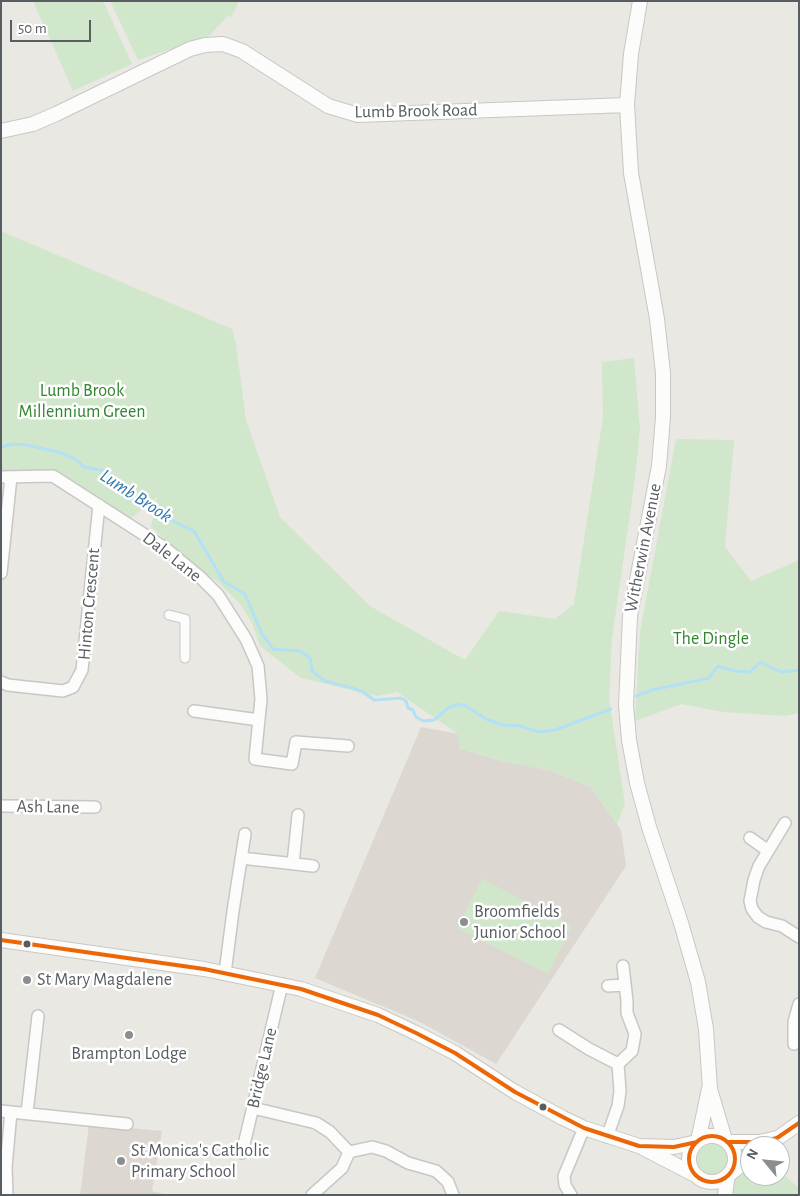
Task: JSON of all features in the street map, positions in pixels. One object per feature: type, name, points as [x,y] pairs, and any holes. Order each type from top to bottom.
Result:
[{"type":"street","name":"Witherwin Avenue","points":[[640,1],[631,54],[626,105],[631,172],[657,319],[663,373],[664,418],[659,466],[628,630],[626,705],[629,740],[637,783],[649,827],[682,923],[698,982],[706,1029],[710,1089],[726,1141]]},
{"type":"street","name":"Lumb Brook Road","points":[[1,131],[33,124],[190,50],[205,45],[222,44],[242,51],[328,106],[358,115],[626,105]]},
{"type":"street","name":"Dale Lane","points":[[6,477],[53,476],[165,548],[200,577],[222,600],[246,639],[258,666],[261,684],[255,760],[292,764],[296,742],[348,746]]},
{"type":"street","points":[[1,573],[6,477]]},
{"type":"street","name":"Hinton Crescent","points":[[1,682],[8,685],[63,691],[73,686],[78,678],[82,670],[99,505]]},
{"type":"street","points":[[169,615],[185,618],[185,658]]},
{"type":"street","points":[[194,711],[259,720]]},
{"type":"street","name":"Ash Lane","points":[[1,806],[95,807]]},
{"type":"street","points":[[293,864],[298,815]]},
{"type":"street","points":[[785,821],[767,850],[754,880],[750,900],[752,909],[758,918],[782,926],[799,937]]},
{"type":"street","points":[[225,973],[245,834]]},
{"type":"street","points":[[750,838],[767,850]]},
{"type":"street","points":[[241,858],[313,866]]},
{"type":"street","points":[[1,940],[225,973],[282,984],[345,1003],[378,1015],[454,1053],[515,1092],[563,1118],[607,1137],[639,1146],[709,1182],[716,1182],[740,1166]]},
{"type":"street","points":[[618,1064],[632,1051],[635,1034],[627,1012],[623,966]]},
{"type":"street","name":"Bridge Lane","points":[[242,1153],[282,984]]},
{"type":"street","points":[[608,986],[624,985]]},
{"type":"street","points":[[794,1044],[794,1022],[799,1004]]},
{"type":"street","points":[[27,1114],[38,1016]]},
{"type":"street","points":[[559,1030],[590,1050],[618,1064]]},
{"type":"street","points":[[607,1137],[618,1106],[620,1091],[618,1064]]},
{"type":"street","name":"Witherwin Avenue","points":[[698,1142],[710,1089]]},
{"type":"street","points":[[253,1108],[316,1123],[330,1132],[349,1152]]},
{"type":"street","points":[[7,1195],[6,1111],[127,1124]]},
{"type":"street","points":[[781,1136],[799,1123]]},
{"type":"street","points":[[571,1195],[565,1185],[564,1176],[584,1128]]},
{"type":"street","points":[[639,1146],[674,1147],[698,1142],[714,1136],[726,1141],[740,1141]]},
{"type":"street","points":[[725,1195],[729,1175],[735,1163],[733,1150],[726,1141]]},
{"type":"street","points":[[698,1142],[693,1147],[689,1158],[705,1195]]},
{"type":"street","points":[[349,1152],[372,1147],[386,1151],[408,1163],[436,1171],[448,1182],[453,1195]]},
{"type":"street","points":[[312,1195],[342,1168],[349,1152]]},
{"type":"shaded area","name":"Broomfields Junior School","points":[[421,727],[459,734],[459,748],[501,761],[549,770],[591,787],[621,830],[626,866],[496,1064],[420,1022],[315,978]]},
{"type":"shaded area","name":"St Monica's Catholic Primary School","points":[[89,1124],[162,1131],[152,1191],[168,1195],[80,1195]]},
{"type":"green space","points":[[33,1],[103,1],[132,64],[73,91]]},
{"type":"green space","points":[[110,1],[239,1],[231,18],[229,15],[208,37],[138,60]]},
{"type":"green space","name":"Lumb Brook Millennium Green","points":[[1,231],[232,329],[236,344],[246,420],[280,517],[370,606],[465,660],[499,611],[555,619],[574,604],[603,417],[602,362],[634,358],[640,429],[635,479],[612,639],[609,698],[625,804],[617,824],[591,787],[549,770],[501,761],[459,748],[458,734],[397,692],[377,696],[301,678],[260,646],[252,623],[240,604],[217,581],[208,576],[151,527],[157,497],[126,522],[53,476],[1,472]]},
{"type":"green space","name":"The Dingle","points":[[676,439],[734,440],[725,547],[751,581],[799,560],[799,713],[785,716],[723,712],[681,704],[635,721],[640,632]]},
{"type":"green space","points":[[482,879],[572,925],[548,974],[457,928]]},
{"type":"green space","points":[[713,1144],[719,1145],[724,1149],[728,1154],[728,1166],[724,1171],[719,1175],[713,1176],[707,1175],[702,1171],[698,1166],[697,1160],[698,1154],[702,1149],[707,1145]]},
{"type":"green space","points":[[740,1171],[740,1186],[790,1186],[790,1180],[799,1188],[799,1195],[732,1195],[735,1176]]},
{"type":"waterway","name":"Lumb Brook","points":[[1,447],[13,444],[27,445],[62,453],[77,460],[84,467],[105,471],[154,512],[194,531],[224,582],[245,594],[262,634],[273,649],[300,651],[310,658],[312,671],[325,681],[363,692],[374,700],[401,698],[406,701],[408,708],[413,710],[416,717],[423,721],[434,720],[448,708],[458,704],[466,706],[486,719],[503,725],[520,726],[539,732],[555,730],[611,709]]},
{"type":"waterway","points":[[636,696],[652,690],[709,678],[718,666],[734,671],[750,672],[760,662],[781,672],[799,670]]},
{"type":"transit line","points":[[1,940],[204,969],[301,989],[378,1015],[416,1033],[455,1053],[515,1092],[584,1128],[639,1146],[674,1147],[697,1142]]},
{"type":"transit line","points":[[727,1142],[759,1142],[777,1138],[799,1123]]},
{"type":"transit line","points":[[712,1136],[725,1140],[731,1146],[735,1159],[731,1172],[725,1178],[712,1182],[699,1178],[693,1172],[689,1159],[693,1146],[699,1140],[712,1136]]},
{"type":"place","name":"Broomfields Junior School","points":[[464,922]]},
{"type":"place","name":"St Mary Magdalene","points":[[27,980]]},
{"type":"place","name":"Brampton Lodge","points":[[129,1035]]},
{"type":"place","name":"St Monica's Catholic Primary School","points":[[121,1161]]}]
